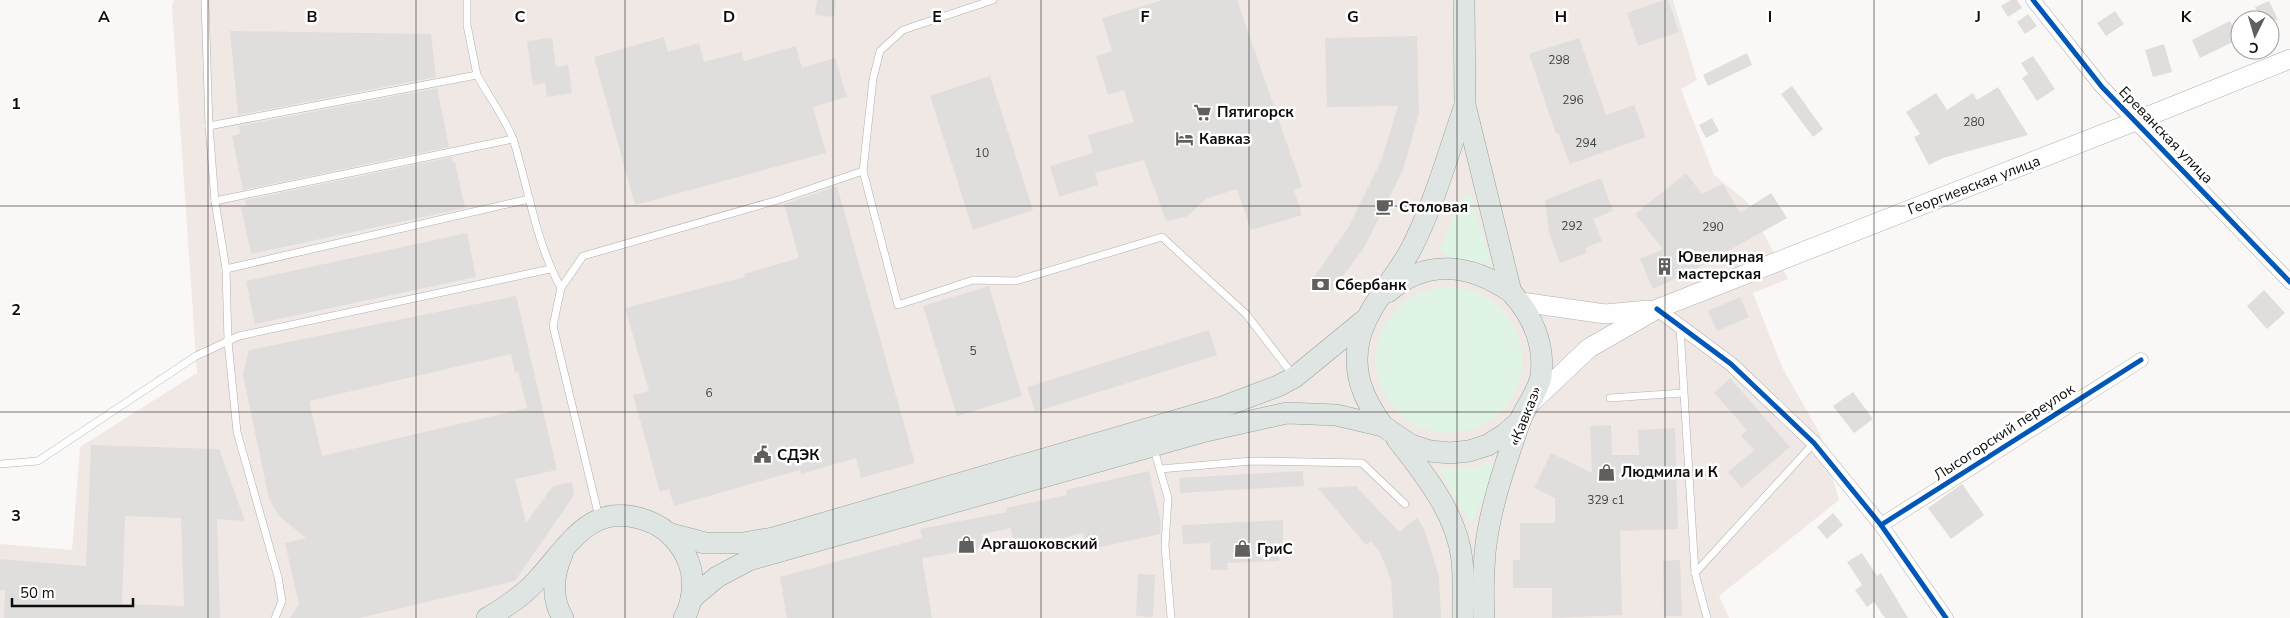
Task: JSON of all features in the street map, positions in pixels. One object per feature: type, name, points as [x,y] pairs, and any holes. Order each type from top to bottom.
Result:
[{"type":"main road","name":"«Кавказ»","points":[[1464,0],[1465,105],[1516,297],[1534,325],[1541,350],[1541,376],[1533,401],[1520,421],[1496,499],[1485,551],[1483,584],[1484,618]]},
{"type":"main road","name":"Георгиевская улица","points":[[1657,309],[2136,121],[2290,58]]},
{"type":"main road","name":"«Кавказ»","points":[[1463,618],[1462,560],[1456,533],[1438,495],[1369,407],[1360,386],[1358,371],[1359,340],[1367,318],[1409,252],[1431,206],[1465,105]]},
{"type":"main road","points":[[1379,301],[1397,284],[1419,274],[1443,269],[1468,270],[1491,278],[1516,297],[1605,314],[1657,309]]},
{"type":"main road","points":[[1533,401],[1589,348],[1657,309]]},
{"type":"main road","points":[[671,534],[705,543],[743,543],[774,538],[1222,407],[1278,386],[1295,377],[1367,318]]},
{"type":"main road","points":[[687,609],[717,577],[749,560],[1153,446],[1287,413],[1336,415],[1389,431],[1411,445],[1430,451],[1450,453],[1469,451],[1488,445],[1520,421]]},
{"type":"main road","points":[[487,618],[517,600],[538,580],[574,536],[586,526],[600,519],[619,516],[638,517],[656,523],[671,534],[682,548],[690,564],[692,582],[687,609]]},
{"type":"main road","points":[[563,618],[554,591],[556,568],[565,548]]},
{"type":"street","name":"Ереванская улица","points":[[2033,0],[2102,87],[2290,282]]},
{"type":"street","points":[[1657,309],[1731,364],[1814,443],[1881,525],[1946,618]]},
{"type":"street","name":"Лысогорский переулок","points":[[1881,525],[2141,360]]},
{"type":"lane","points":[[205,0],[215,201],[226,268],[228,341],[237,432],[278,577],[282,601],[275,618]]},
{"type":"lane","points":[[467,0],[467,25],[477,75],[513,140],[550,269],[561,288]]},
{"type":"lane","points":[[992,0],[903,30],[880,51],[873,80],[863,171],[898,305],[973,280],[1016,281],[1162,237],[1246,314],[1295,377]]},
{"type":"lane","points":[[210,126],[477,75]]},
{"type":"lane","points":[[215,201],[513,140]]},
{"type":"lane","points":[[600,519],[553,326],[561,288],[582,256],[768,203],[863,171]]},
{"type":"lane","points":[[226,268],[530,199]]},
{"type":"lane","points":[[0,464],[38,462],[196,356],[239,336],[550,269]]},
{"type":"lane","points":[[1680,326],[1695,572],[1706,618]]},
{"type":"lane","points":[[1610,398],[1683,393]]},
{"type":"lane","points":[[1695,572],[1814,443]]},
{"type":"lane","points":[[1153,446],[1168,498],[1165,545],[1171,618]]},
{"type":"lane","points":[[1160,469],[1252,460],[1362,463],[1405,504]]},
{"type":"shaded area","points":[[174,0],[1673,0],[1697,80],[1681,89],[1714,175],[1747,202],[1788,279],[1753,293],[1782,367],[1820,434],[1839,500],[1719,596],[1729,618],[0,618],[0,544],[72,550],[80,447],[197,373],[172,7]]},
{"type":"green space","points":[[1471,196],[1491,264],[1447,257],[1440,248],[1462,197]]},
{"type":"green space","points":[[1449,287],[1477,293],[1500,309],[1516,332],[1522,360],[1516,388],[1500,411],[1477,427],[1449,433],[1421,427],[1398,411],[1382,388],[1376,360],[1382,332],[1398,309],[1421,293]]},
{"type":"green space","points":[[1498,460],[1473,522],[1468,519],[1439,469],[1474,468]]},
{"type":"building","points":[[817,0],[836,0],[834,17],[815,15]]},
{"type":"building","name":"Пятигорск","points":[[1163,0],[1237,0],[1302,187],[1294,190],[1302,215],[1251,230],[1237,189],[1206,199],[1186,217],[1166,221],[1144,160],[1095,173],[1098,185],[1059,197],[1050,166],[1093,153],[1088,135],[1134,122],[1124,90],[1108,95],[1096,56],[1112,51],[1102,18]]},
{"type":"building","points":[[1668,0],[1679,32],[1638,46],[1627,13]]},
{"type":"building","points":[[2011,0],[2017,0],[2022,8],[2008,17],[2001,6]]},
{"type":"building","points":[[2269,1],[2273,10],[2256,10],[2255,7]]},
{"type":"building","points":[[2115,11],[2124,24],[2106,36],[2097,23]]},
{"type":"building","points":[[2028,14],[2037,26],[2025,34],[2017,22]]},
{"type":"building","points":[[2230,21],[2230,43],[2200,58],[2192,40]]},
{"type":"building","points":[[230,31],[431,34],[436,77],[238,115]]},
{"type":"building","points":[[1417,36],[1419,113],[1403,170],[1364,248],[1331,292],[1313,279],[1348,228],[1381,161],[1398,106],[1327,107],[1325,38]]},
{"type":"building","points":[[664,37],[668,52],[699,43],[704,62],[742,52],[744,61],[796,46],[802,68],[835,58],[847,97],[813,107],[826,153],[635,205],[594,57]]},
{"type":"building","points":[[552,38],[556,67],[568,65],[572,93],[547,97],[545,83],[533,85],[527,41]]},
{"type":"building","points":[[1579,38],[1606,115],[1634,105],[1646,137],[1570,164],[1558,133],[1556,134],[1529,54]]},
{"type":"building","points":[[2164,44],[2172,72],[2153,77],[2145,50]]},
{"type":"building","points":[[1747,53],[1752,65],[1708,86],[1703,75]]},
{"type":"building","points":[[2033,56],[2055,89],[2037,101],[2022,78],[2028,74],[2021,63]]},
{"type":"building","points":[[990,76],[1033,210],[973,230],[930,96]]},
{"type":"building","points":[[1792,86],[1823,129],[1813,137],[1781,94]]},
{"type":"building","points":[[1998,87],[2028,135],[1943,158],[1929,165],[1914,137],[1920,134],[1906,112],[1936,93],[1947,110],[1973,93],[1977,100]]},
{"type":"building","points":[[437,88],[449,147],[243,190],[232,136],[240,134],[239,126]]},
{"type":"building","points":[[1712,118],[1719,131],[1706,138],[1699,125]]},
{"type":"building","points":[[452,157],[453,163],[455,162],[465,208],[251,254],[241,207],[246,206],[245,200]]},
{"type":"building","points":[[1686,173],[1702,194],[1723,184],[1740,213],[1771,193],[1787,218],[1690,272],[1653,289],[1640,259],[1663,249],[1635,214]]},
{"type":"building","points":[[1601,178],[1613,211],[1593,219],[1602,241],[1585,248],[1587,253],[1560,263],[1549,233],[1545,200]]},
{"type":"building","points":[[837,186],[915,463],[861,478],[856,458],[801,474],[800,470],[674,506],[669,489],[660,492],[633,395],[649,391],[625,308],[745,277],[744,274],[799,258],[784,204]]},
{"type":"building","points":[[467,233],[476,277],[255,324],[246,281]]},
{"type":"building","points":[[989,286],[1022,396],[957,416],[923,306]]},
{"type":"building","points":[[2264,290],[2285,313],[2267,329],[2247,306]]},
{"type":"building","points":[[516,296],[557,470],[515,479],[526,523],[553,486],[572,482],[574,495],[515,581],[359,618],[290,618],[299,604],[285,543],[306,538],[279,516],[269,499],[243,375],[249,350]],"holes":[[[511,354],[515,373],[518,372],[527,408],[322,456],[309,401]]]},
{"type":"building","points":[[1740,297],[1749,317],[1717,331],[1708,311]]},
{"type":"building","points":[[1209,330],[1217,355],[1035,412],[1027,387]]},
{"type":"building","points":[[1730,378],[1790,447],[1742,488],[1728,472],[1754,450],[1741,436],[1747,430],[1714,393]]},
{"type":"building","points":[[1853,392],[1873,419],[1854,433],[1833,406]]},
{"type":"building","points":[[1611,425],[1612,455],[1639,455],[1638,430],[1675,428],[1678,529],[1620,531],[1622,615],[1552,618],[1552,588],[1513,588],[1513,560],[1520,560],[1520,523],[1555,523],[1555,498],[1534,488],[1551,453],[1592,473],[1590,426]]},
{"type":"building","points":[[91,445],[219,449],[245,521],[217,519],[220,618],[4,618],[5,590],[0,590],[0,559],[86,566]],"holes":[[[125,516],[181,518],[184,606],[122,604]]]},
{"type":"building","points":[[1149,471],[1161,523],[1160,534],[1087,550],[1083,533],[1053,540],[1053,537],[1014,545],[1011,528],[982,534],[984,548],[922,558],[932,618],[787,618],[780,577],[922,538],[920,529],[1007,512],[1006,508],[1067,495],[1066,490]]},
{"type":"building","points":[[1303,471],[1304,486],[1180,493],[1179,478]]},
{"type":"building","points":[[1962,484],[1984,515],[1951,539],[1928,508]]},
{"type":"building","points":[[1356,486],[1399,532],[1417,518],[1424,529],[1439,576],[1441,618],[1393,618],[1391,580],[1380,552],[1371,541],[1366,545],[1318,488]]},
{"type":"building","points":[[1833,513],[1843,525],[1827,539],[1817,527]]},
{"type":"building","points":[[1283,520],[1283,544],[1279,544],[1279,561],[1227,563],[1228,570],[1211,570],[1210,543],[1183,544],[1182,525]]},
{"type":"building","points":[[1862,553],[1877,576],[1881,573],[1908,618],[1885,618],[1874,602],[1867,607],[1855,590],[1862,585],[1847,562]]},
{"type":"building","points":[[1680,560],[1682,616],[1664,616],[1663,561]]},
{"type":"building","points":[[1138,574],[1155,575],[1153,617],[1136,616]]},
{"type":"cycle path","points":[[2033,0],[2102,87],[2290,282]]},
{"type":"cycle path","points":[[1657,309],[1731,364],[1814,443],[1881,525],[1946,618]]},
{"type":"cycle path","points":[[1881,525],[2141,360]]},
{"type":"place","name":"Пятигорск","points":[[1203,112]]},
{"type":"place","name":"Кавказ","points":[[1185,139]]},
{"type":"place","name":"Столовая","points":[[1385,207]]},
{"type":"place","name":"Ювелирная мастерская","points":[[1664,266]]},
{"type":"place","name":"Сбербанк","points":[[1321,285]]},
{"type":"place","name":"СДЭК","points":[[763,455]]},
{"type":"place","name":"Людмила и К","points":[[1607,472]]},
{"type":"place","name":"Аргашоковский","points":[[967,544]]},
{"type":"place","name":"ГриС","points":[[1243,549]]}]
